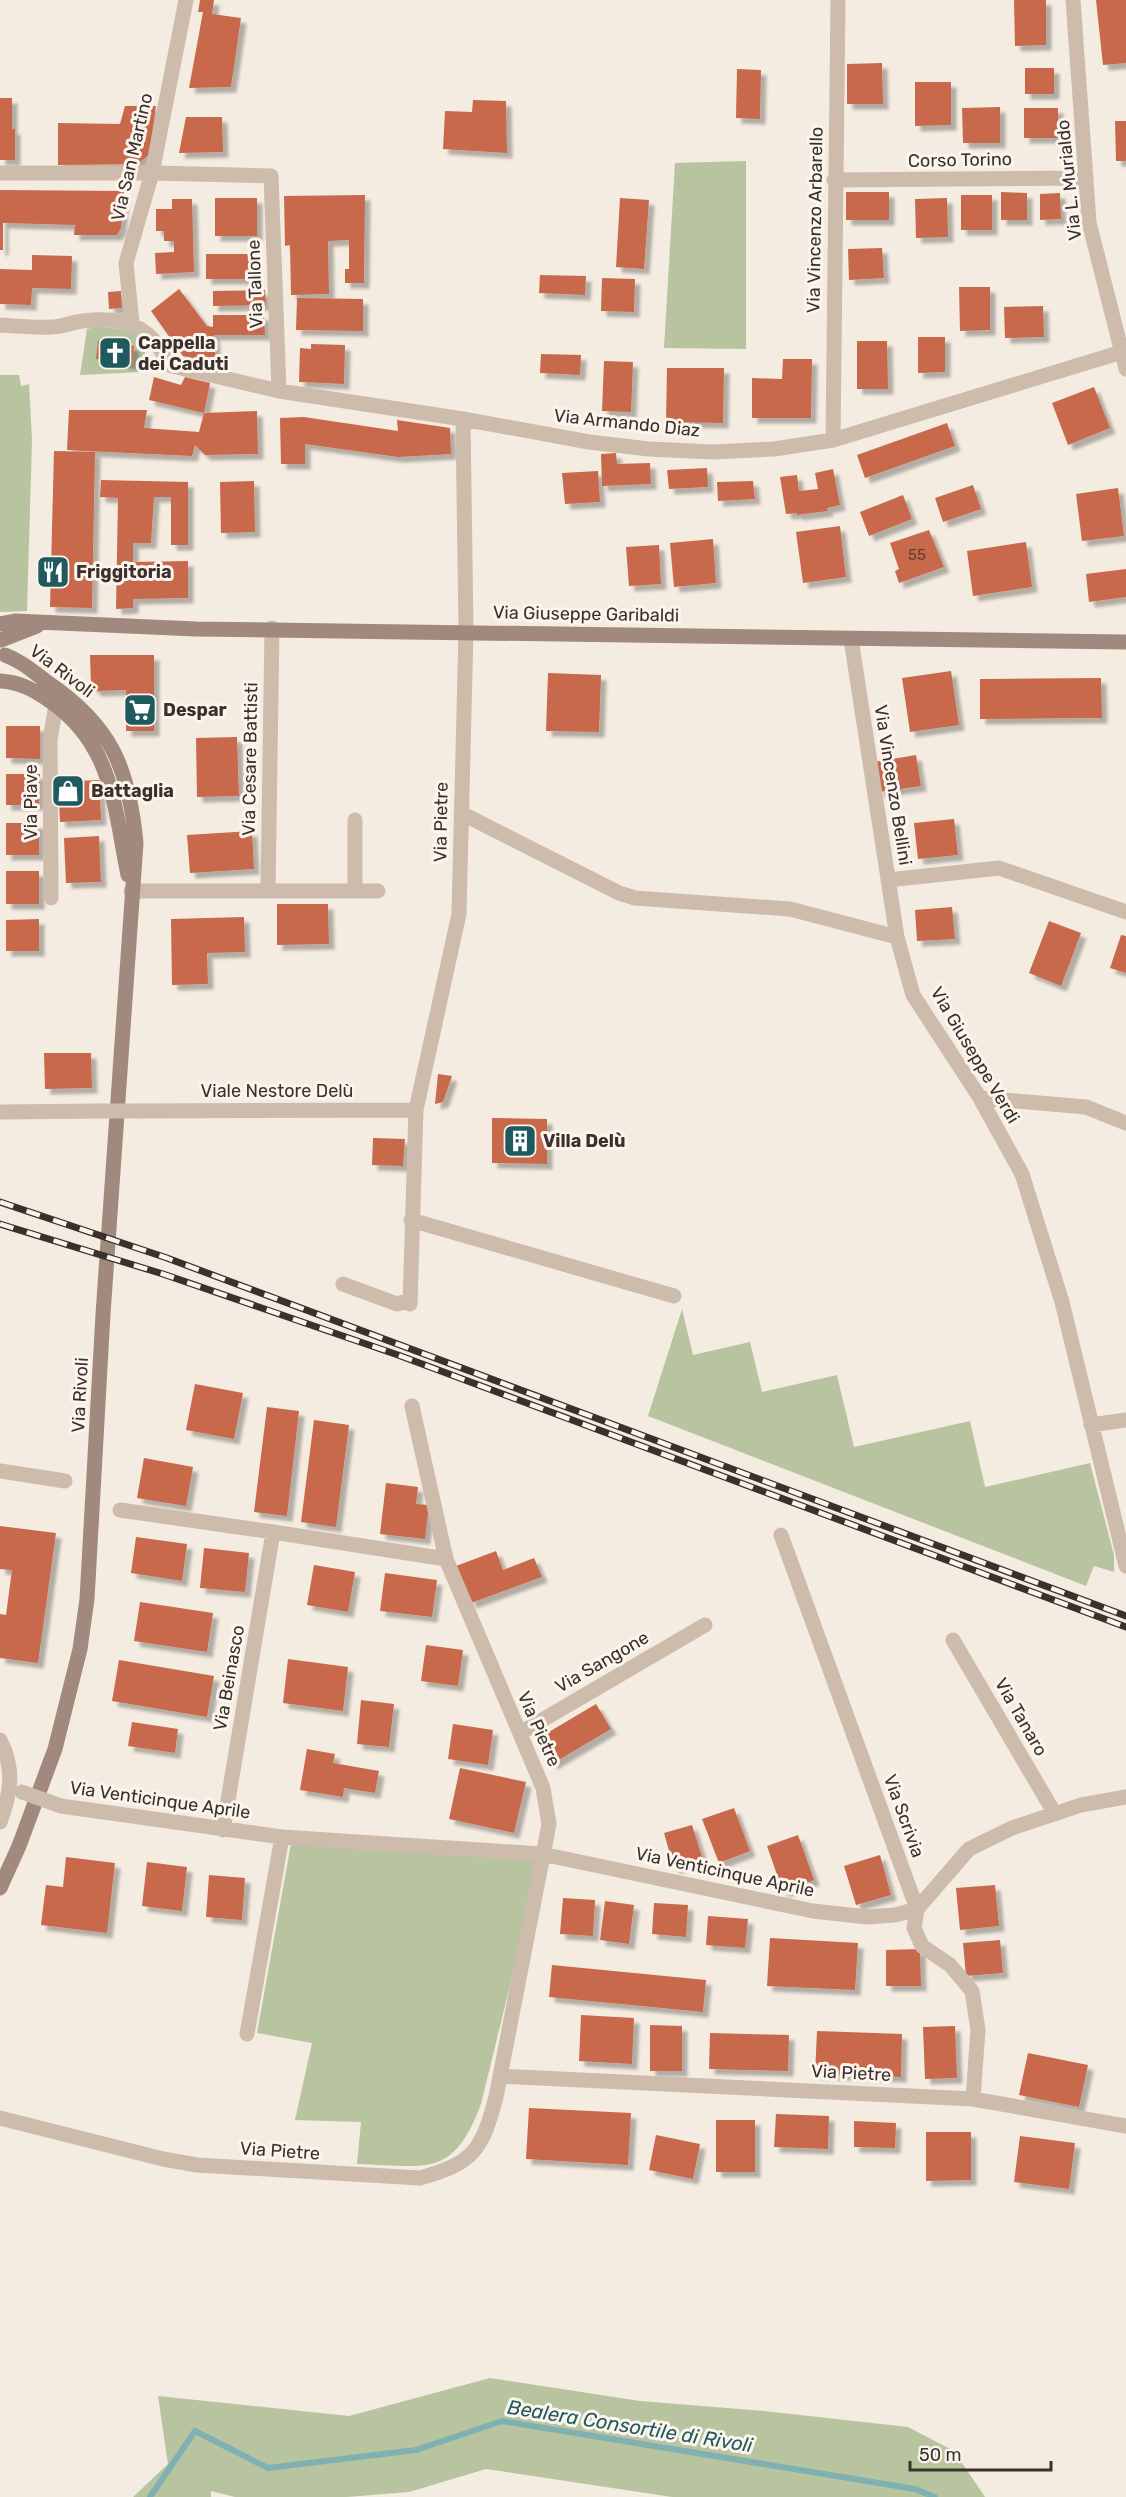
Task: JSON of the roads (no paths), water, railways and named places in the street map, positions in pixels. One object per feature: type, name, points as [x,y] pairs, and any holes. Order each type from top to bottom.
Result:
[{"type":"street","name":"Via San Martino","points":[[132,323],[126,263],[152,172],[186,0]]},
{"type":"street","name":"Via Vincenzo Arbarello","points":[[833,440],[834,180],[838,0]]},
{"type":"street","name":"Via L. Murialdo","points":[[1073,0],[1089,222],[1126,369]]},
{"type":"street","points":[[0,173],[152,172]]},
{"type":"street","name":"Via Tallone","points":[[152,172],[271,176],[279,391]]},
{"type":"street","name":"Corso Torino","points":[[834,180],[1086,178]]},
{"type":"street","points":[[0,325],[52,327],[82,321],[107,320],[132,323]]},
{"type":"street","name":"Via Armando Diaz","points":[[132,323],[153,339],[164,354],[168,365],[279,391],[463,419],[589,442],[660,450],[713,452],[774,449],[833,440],[1122,352]]},
{"type":"street","name":"Via Pietre","points":[[343,1284],[398,1304],[410,1302],[416,1110],[459,914],[466,631],[463,419]]},
{"type":"street","name":"Via Giuseppe Garibaldi","points":[[0,624],[15,621],[196,629],[272,628],[1126,642]]},
{"type":"street","name":"Via Giuseppe Garibaldi","points":[[2,645],[46,623]]},
{"type":"street","name":"Via Cesare Battisti","points":[[268,891],[272,628]]},
{"type":"street","name":"Via Vincenzo Bellini","points":[[850,639],[897,937]]},
{"type":"street","points":[[0,671],[2,645]]},
{"type":"street","name":"Via Rivoli","points":[[0,1888],[55,1749],[80,1649],[87,1599],[131,891],[136,843],[133,809],[126,779],[111,746],[95,721],[72,699],[2,645]]},
{"type":"street","name":"Via Rivoli","points":[[0,681],[31,688],[56,705],[84,733],[111,784],[131,891]]},
{"type":"street","name":"Via Piave","points":[[51,898],[50,739],[56,705]]},
{"type":"street","points":[[461,813],[619,893],[635,898],[790,909],[897,937]]},
{"type":"street","points":[[355,820],[355,891]]},
{"type":"street","points":[[888,880],[999,868],[1126,912]]},
{"type":"street","points":[[131,891],[378,891]]},
{"type":"street","name":"Via Giuseppe Verdi","points":[[897,937],[914,995],[980,1098],[1022,1174],[1062,1302],[1126,1566]]},
{"type":"street","points":[[980,1098],[1086,1107],[1126,1123]]},
{"type":"street","name":"Viale Nestore Delù","points":[[0,1112],[416,1110]]},
{"type":"street","points":[[411,1220],[674,1296]]},
{"type":"street","name":"Via Pietre","points":[[0,2118],[163,2159],[197,2165],[420,2178],[450,2170],[466,2160],[487,2133],[549,1824],[543,1788],[446,1558],[412,1406]]},
{"type":"street","points":[[1091,1425],[1126,1420]]},
{"type":"street","points":[[0,1471],[65,1481]]},
{"type":"street","points":[[120,1510],[446,1558]]},
{"type":"street","name":"Via Beinasco","points":[[223,1830],[273,1532]]},
{"type":"street","name":"Via Scrivia","points":[[781,1535],[917,1909],[914,1928],[922,1946],[950,1965],[972,1991],[978,2030],[973,2098]]},
{"type":"street","name":"Via Sangone","points":[[520,1733],[705,1625]]},
{"type":"street","name":"Via Tanaro","points":[[954,1640],[1055,1814]]},
{"type":"street","points":[[0,1740],[10,1765],[11,1790],[0,1822]]},
{"type":"street","name":"Via Venticinque Aprile","points":[[11,1790],[61,1806],[223,1830],[282,1837],[542,1854],[813,1911],[867,1917],[895,1916],[917,1909]]},
{"type":"street","points":[[917,1909],[969,1850],[1012,1828],[1081,1805],[1126,1797]]},
{"type":"street","points":[[247,2034],[282,1837]]},
{"type":"street","name":"Via Pietre","points":[[500,2076],[973,2098],[1126,2126]]},
{"type":"waterway","name":"Bealera Consortile di Rivoli","points":[[150,2497],[195,2431],[268,2468],[416,2450],[502,2421],[915,2489],[935,2497]]},
{"type":"railway","points":[[0,1202],[167,1258],[1126,1616]]},
{"type":"railway","points":[[0,1224],[163,1274],[398,1355],[1126,1627]]},
{"type":"place","name":"Cappella dei Caduti","points":[[115,353]]},
{"type":"place","name":"Friggitoria","points":[[53,572]]},
{"type":"place","name":"Despar","points":[[140,710]]},
{"type":"place","name":"Battaglia","points":[[68,791]]},
{"type":"place","name":"Villa Delù","points":[[520,1141]]}]
